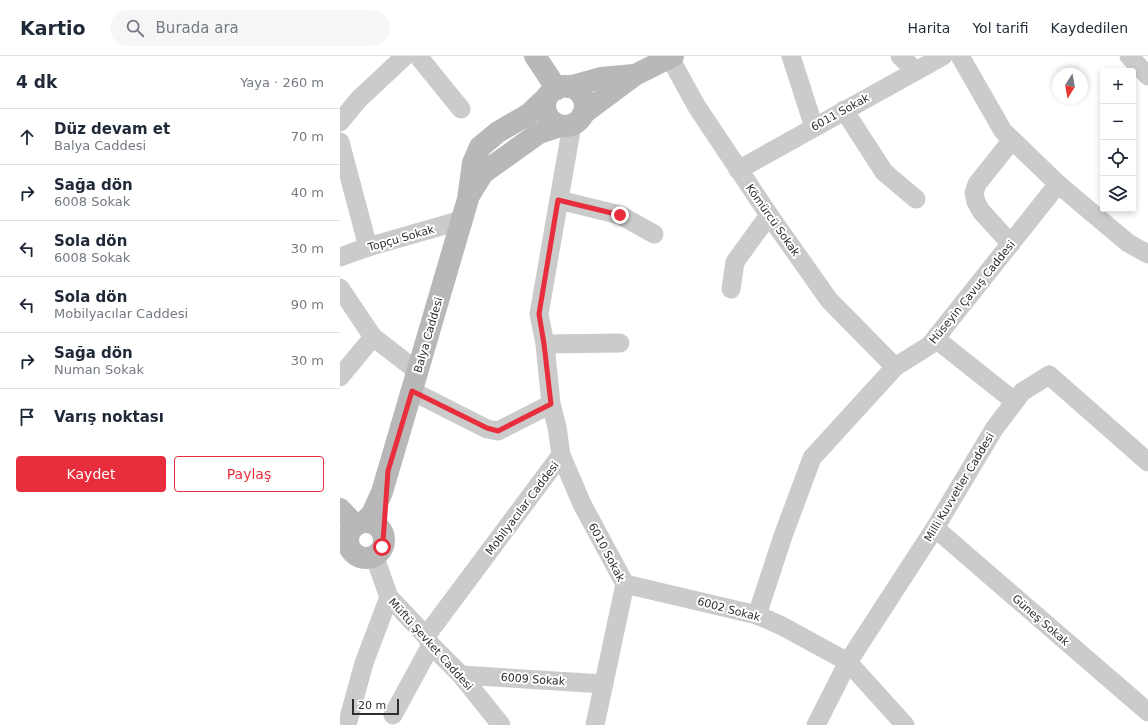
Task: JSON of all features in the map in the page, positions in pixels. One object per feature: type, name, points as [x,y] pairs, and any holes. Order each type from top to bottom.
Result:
[{"type":"main road","points":[[535,56],[558,90]]},
{"type":"main road","name":"Balya Caddesi","points":[[468,199],[484,173],[534,136],[572,121],[635,75],[671,57]]},
{"type":"main road","name":"Balya Caddesi","points":[[352,535],[372,514],[376,507],[388,471],[468,199],[473,163],[480,147],[498,132],[539,106],[558,90],[601,78],[635,75]]},
{"type":"main road","points":[[558,90],[578,92],[582,96],[585,107],[572,121],[549,119],[546,113],[545,107],[558,90]]},
{"type":"main road","name":"Balya Caddesi","points":[[374,550],[388,471]]},
{"type":"main road","name":"Müftü Şevket Caddesi","points":[[340,509],[352,535],[349,546],[354,554],[374,550],[378,527],[374,523],[352,535]]},
{"type":"main road","points":[[340,566],[374,550]]},
{"type":"street","points":[[340,122],[359,99],[405,56]]},
{"type":"street","points":[[418,56],[461,109]]},
{"type":"street","points":[[791,56],[814,127]]},
{"type":"street","points":[[900,56],[916,71]]},
{"type":"street","name":"6011 Sokak","points":[[738,170],[943,56]]},
{"type":"street","points":[[960,56],[1003,131],[1058,184],[1128,243],[1148,254]]},
{"type":"street","points":[[1129,56],[1148,76]]},
{"type":"street","name":"Kömürcü Sokak","points":[[671,57],[697,107],[738,170],[829,300],[895,367]]},
{"type":"street","points":[[844,110],[884,172],[916,199]]},
{"type":"street","name":"Mobilyacılar Caddesi","points":[[393,715],[428,641],[561,455],[557,427],[551,404],[539,314],[572,121]]},
{"type":"street","points":[[1011,244],[981,211],[976,202],[974,193],[977,184],[1012,140]]},
{"type":"street","points":[[340,142],[368,247]]},
{"type":"street","name":"Hüseyin Çavuş Caddesi","points":[[757,615],[783,536],[812,458],[895,367],[930,345],[936,339],[1058,184]]},
{"type":"street","points":[[558,200],[620,215],[654,234]]},
{"type":"street","points":[[731,289],[735,262],[769,215]]},
{"type":"street","name":"Topçu Sokak","points":[[340,257],[368,247],[462,220]]},
{"type":"street","points":[[340,288],[373,337],[414,381],[487,428],[498,431],[551,404]]},
{"type":"street","points":[[340,377],[373,337]]},
{"type":"street","points":[[936,339],[1014,401]]},
{"type":"street","points":[[544,344],[620,343]]},
{"type":"street","name":"Milli Kuvvetler Caddesi","points":[[816,725],[848,662],[935,528],[994,429],[1022,392],[1049,375],[1148,462]]},
{"type":"street","name":"6010 Sokak","points":[[561,455],[582,504],[625,584],[596,725]]},
{"type":"street","name":"Güneş Sokak","points":[[935,528],[1148,712]]},
{"type":"street","name":"Müftü Şevket Caddesi","points":[[374,550],[389,597],[461,675],[501,725]]},
{"type":"street","name":"6002 Sokak","points":[[625,584],[757,615],[782,626],[848,662],[905,725]]},
{"type":"street","points":[[347,725],[364,663],[389,597]]},
{"type":"street","name":"6009 Sokak","points":[[461,675],[604,684]]},
{"type":"route","points":[[382,547],[388,471],[412,391],[487,428],[498,431],[551,404],[539,314],[558,200],[620,215]]}]
